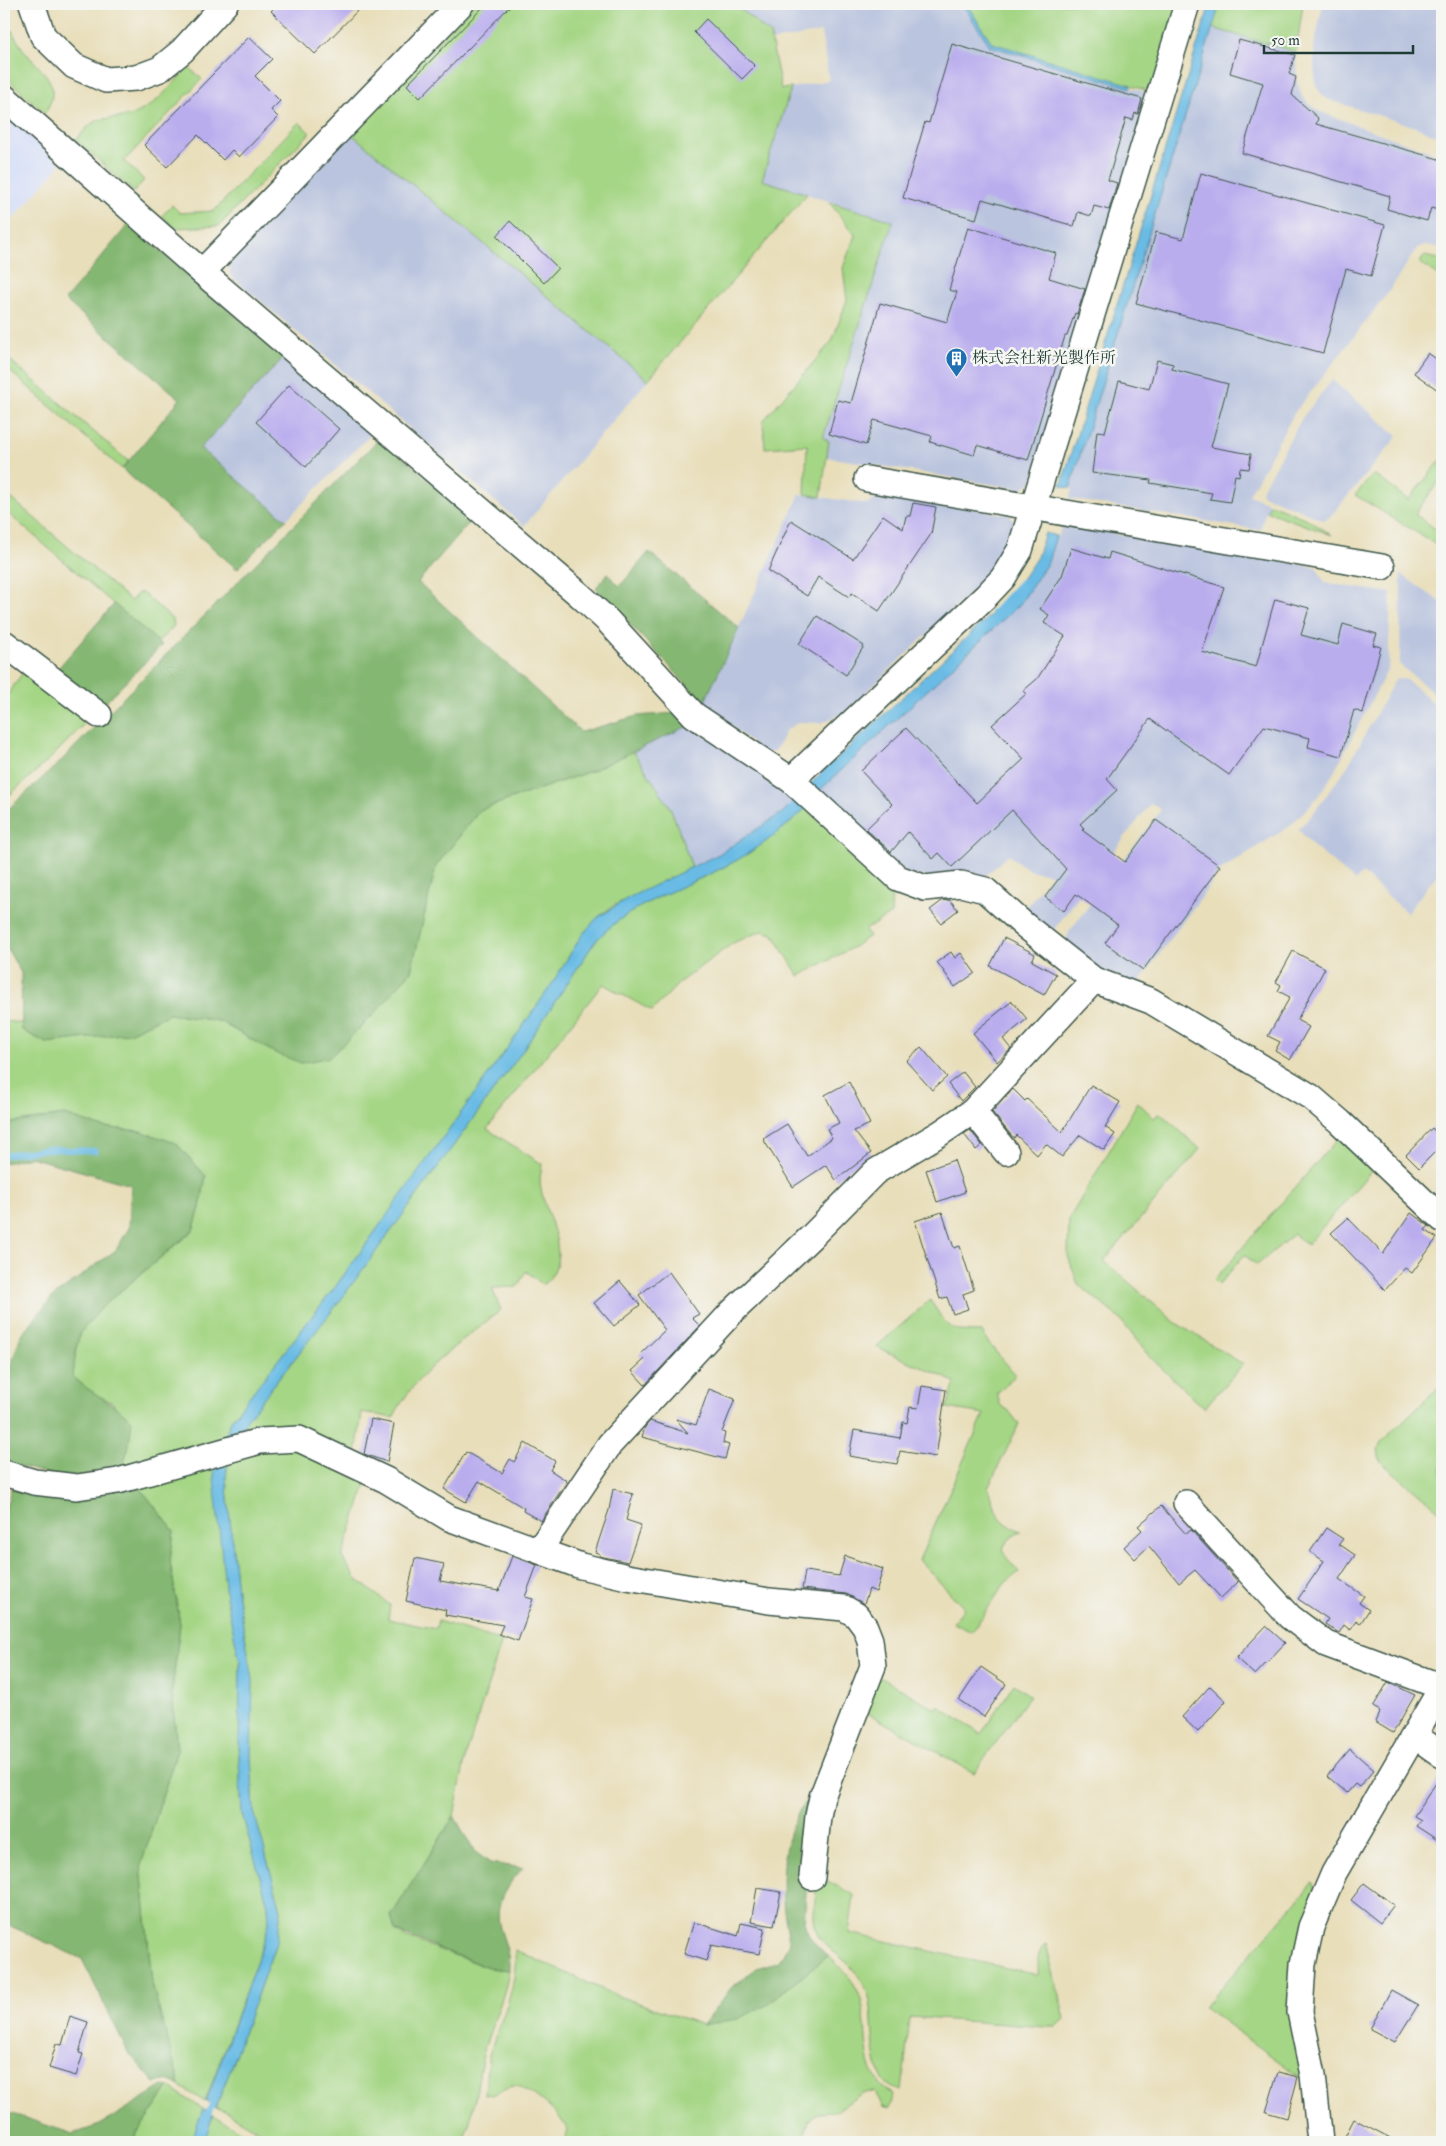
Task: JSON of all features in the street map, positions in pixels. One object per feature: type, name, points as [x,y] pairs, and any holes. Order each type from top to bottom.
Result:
[{"type":"street","points":[[32,4],[43,36],[74,66],[106,80],[136,78],[160,70],[182,51],[225,4]]},
{"type":"street","points":[[202,272],[461,4]]},
{"type":"street","points":[[791,780],[1004,578],[1020,550],[1187,4]]},
{"type":"street","points":[[4,97],[202,272],[581,596],[608,621],[694,715],[791,780],[898,878],[925,888],[961,884],[984,890],[1023,924],[1094,980],[1151,1001],[1311,1097],[1442,1219]]},
{"type":"street","points":[[867,479],[1382,567]]},
{"type":"street","points":[[4,643],[99,715]]},
{"type":"street","points":[[539,1550],[610,1444],[732,1312],[811,1237],[875,1172],[939,1134],[973,1111],[1094,980]]},
{"type":"street","points":[[973,1111],[1006,1152]]},
{"type":"street","points":[[4,1473],[34,1482],[77,1487],[118,1481],[260,1441],[299,1439],[386,1480],[449,1518],[581,1566],[627,1578],[769,1601],[844,1608],[856,1615],[870,1640],[873,1666],[822,1797],[818,1816],[812,1877]]},
{"type":"street","points":[[1186,1503],[1290,1617],[1326,1644],[1442,1687],[1334,1873],[1311,1927],[1303,1964],[1300,2012],[1314,2075],[1320,2142]]},
{"type":"street","points":[[1414,1735],[1442,1755]]},
{"type":"shaded area","points":[[734,4],[962,4],[991,46],[1151,94],[1032,482],[1020,489],[827,457],[829,441],[823,439],[893,221],[761,180],[791,88],[829,80],[821,32],[772,41],[769,34]]},
{"type":"shaded area","points":[[1323,4],[1442,4],[1442,138],[1416,127],[1329,100],[1322,95],[1316,86],[1314,47]]},
{"type":"shaded area","points":[[1212,28],[1296,52],[1297,82],[1301,94],[1307,102],[1320,112],[1442,156],[1442,248],[1424,245],[1417,248],[1388,293],[1295,412],[1249,495],[1271,504],[1266,511],[1260,530],[1069,499],[1072,490],[1070,488]]},
{"type":"shaded area","points":[[4,112],[61,164],[4,229]]},
{"type":"shaded area","points":[[349,132],[648,380],[524,526],[230,275],[229,255]]},
{"type":"shaded area","points":[[284,357],[373,432],[286,520],[199,448]]},
{"type":"shaded area","points":[[1332,380],[1398,436],[1330,517],[1324,520],[1263,495],[1261,491],[1302,418]]},
{"type":"shaded area","points":[[800,494],[868,504],[883,494],[1010,515],[1018,527],[1012,541],[991,573],[846,712],[821,723],[799,722],[786,730],[776,750],[765,754],[704,703]]},
{"type":"shaded area","points":[[1062,525],[1316,567],[1325,583],[1391,593],[1388,669],[1333,774],[1317,798],[1290,826],[1221,870],[1137,985],[1097,974],[1065,944],[1069,932],[1161,810],[1151,803],[1052,932],[1020,916],[1052,874],[1031,871],[1008,855],[980,881],[906,875],[817,793],[1020,604],[1048,562],[1056,536],[1058,537]]},
{"type":"shaded area","points":[[1401,574],[1442,603],[1442,700],[1400,665]]},
{"type":"shaded area","points":[[1396,678],[1407,680],[1442,710],[1442,868],[1407,913],[1362,873],[1355,881],[1314,847],[1298,829],[1312,815],[1347,767]]},
{"type":"shaded area","points":[[688,726],[746,758],[796,799],[782,813],[719,854],[692,867],[671,809],[633,751]]},
{"type":"green space","points":[[474,4],[734,4],[770,34],[781,89],[791,88],[762,180],[807,194],[648,380],[349,132]]},
{"type":"green space","points":[[966,4],[1180,4],[1152,92],[992,43]]},
{"type":"green space","points":[[1220,4],[1303,4],[1296,52],[1212,28]]},
{"type":"green space","points":[[4,13],[20,45],[45,74],[52,87],[50,103],[45,113],[4,76]]},
{"type":"green space","points":[[188,67],[202,79],[124,161],[144,180],[134,192],[76,140],[95,121],[128,116],[145,109],[165,93]]},
{"type":"green space","points":[[299,122],[310,133],[219,226],[175,228],[162,216],[172,205],[180,213],[214,211]]},
{"type":"green space","points":[[829,202],[893,221],[823,438],[829,441],[821,497],[805,494],[807,445],[765,448],[763,421],[832,341],[847,300],[843,268],[855,235]]},
{"type":"green space","points":[[129,224],[284,357],[200,448],[286,520],[237,569],[122,469],[180,399],[65,300]]},
{"type":"green space","points":[[1424,256],[1442,260],[1442,278],[1420,263]]},
{"type":"green space","points":[[4,355],[128,461],[122,469],[4,366]]},
{"type":"green space","points":[[380,438],[473,518],[418,582],[581,732],[637,716],[677,713],[688,726],[591,771],[480,810],[436,866],[411,971],[376,1012],[330,1057],[301,1063],[275,1053],[219,1021],[169,1014],[129,1033],[46,1043],[22,1030],[21,973],[4,943],[4,813],[60,762]]},
{"type":"green space","points":[[1442,459],[1442,477],[1415,514],[1442,534],[1442,550],[1429,540],[1355,495],[1374,474],[1408,500]]},
{"type":"green space","points":[[4,492],[131,601],[138,593],[143,593],[173,620],[174,626],[158,642],[4,510]]},
{"type":"green space","points":[[1271,504],[1307,519],[1332,535],[1266,511]]},
{"type":"green space","points":[[649,552],[739,628],[704,703],[596,588],[607,574],[620,586]]},
{"type":"green space","points":[[114,604],[162,645],[102,706],[53,674]]},
{"type":"green space","points":[[28,665],[87,721],[52,757],[4,800],[4,700]]},
{"type":"green space","points":[[633,751],[671,809],[692,867],[613,906],[597,918],[582,935],[550,987],[514,1039],[336,1286],[231,1420],[222,1445],[121,1472],[129,1445],[113,1403],[89,1391],[73,1376],[80,1332],[105,1304],[193,1231],[200,1208],[206,1176],[140,1131],[101,1127],[65,1115],[4,1124],[4,1021],[22,1023],[22,1030],[46,1043],[129,1033],[169,1014],[219,1021],[275,1053],[330,1057],[376,1012],[411,971],[436,866],[480,810],[591,771]]},
{"type":"green space","points":[[806,808],[892,887],[891,914],[865,930],[869,936],[852,948],[799,976],[773,934],[761,931],[733,943],[681,981],[652,1011],[603,984],[487,1129],[542,1164],[540,1183],[558,1249],[557,1262],[553,1274],[543,1285],[526,1271],[517,1287],[492,1288],[501,1310],[455,1346],[427,1372],[402,1401],[393,1418],[362,1412],[356,1454],[236,1439],[247,1419],[339,1302],[519,1056],[594,943],[621,918],[637,908],[722,868],[756,849],[788,825]]},
{"type":"green space","points":[[1138,1102],[1154,1118],[1160,1113],[1200,1149],[1104,1261],[1176,1323],[1243,1364],[1204,1408],[1148,1355],[1120,1319],[1078,1284],[1068,1256],[1069,1219]]},
{"type":"green space","points":[[65,1115],[101,1127],[140,1131],[176,1143],[206,1176],[200,1208],[193,1230],[105,1304],[80,1333],[73,1377],[132,1420],[129,1445],[121,1472],[59,1477],[4,1462],[4,1386],[21,1335],[53,1297],[116,1250],[129,1228],[131,1185],[30,1157],[4,1163],[4,1124]]},
{"type":"green space","points":[[1341,1135],[1375,1167],[1307,1245],[1294,1234],[1257,1265],[1244,1255],[1219,1285],[1214,1280]]},
{"type":"green space","points":[[930,1300],[941,1317],[950,1326],[962,1331],[982,1332],[989,1344],[1016,1375],[997,1393],[1000,1405],[1008,1410],[1019,1424],[988,1488],[1002,1520],[1021,1531],[1004,1546],[1005,1555],[1019,1572],[1005,1583],[972,1632],[953,1623],[964,1608],[919,1560],[984,1414],[947,1408],[955,1382],[876,1347]]},
{"type":"green space","points":[[1442,1384],[1442,1513],[1380,1461],[1378,1449],[1381,1442]]},
{"type":"green space","points":[[286,1445],[368,1478],[342,1557],[356,1579],[390,1605],[388,1619],[436,1629],[438,1621],[502,1641],[466,1755],[454,1816],[391,1916],[395,1931],[407,1938],[489,1968],[509,1970],[504,1993],[488,2036],[472,2112],[462,2142],[279,2142],[225,2111],[216,2108],[277,1940],[281,1910],[254,1812],[251,1757],[253,1680],[237,1592],[226,1477],[228,1459]]},
{"type":"green space","points":[[214,1462],[226,1597],[240,1663],[239,1760],[242,1814],[268,1905],[269,1923],[205,2102],[180,2086],[152,1984],[141,1865],[177,1750],[172,1691],[180,1624],[170,1561],[174,1531],[137,1484]]},
{"type":"green space","points":[[13,1483],[137,1484],[174,1531],[170,1561],[180,1624],[172,1691],[177,1750],[141,1865],[152,1984],[180,2086],[168,2080],[155,2083],[128,2052],[82,1959],[4,1923],[4,1513]]},
{"type":"green space","points":[[880,1677],[936,1709],[938,1706],[981,1734],[1014,1684],[1030,1696],[974,1773],[862,1710]]},
{"type":"green space","points":[[823,1781],[811,1821],[804,1922],[813,1941],[828,1956],[765,2006],[737,2019],[703,2025],[731,1988],[757,1968],[779,1961],[790,1943],[784,1911],[782,1878],[786,1846],[799,1811]]},
{"type":"green space","points":[[454,1816],[474,1851],[490,1863],[523,1868],[504,1893],[499,1908],[499,1924],[507,1952],[509,1970],[489,1968],[395,1931],[391,1916]]},
{"type":"green space","points":[[818,1876],[854,1895],[849,1933],[1038,1975],[1040,1951],[1046,1944],[1065,2019],[1056,2027],[1045,2027],[910,2017],[902,2090],[891,2087],[883,2079],[878,2067],[871,2008],[866,1988],[853,1970],[824,1943],[818,1934],[814,1916]]},
{"type":"green space","points":[[1314,1882],[1315,1888],[1303,2079],[1204,2007]]},
{"type":"green space","points":[[515,1950],[615,1995],[703,2025],[765,2006],[828,1956],[850,1978],[859,1994],[865,2021],[867,2050],[874,2075],[882,2086],[894,2094],[889,2109],[883,2107],[875,2092],[862,2093],[835,2112],[817,2113],[809,2120],[803,2142],[565,2142],[567,2131],[560,2118],[528,2091],[521,2087],[512,2086],[493,2095],[485,2094],[489,2055],[514,1978]]},
{"type":"green space","points":[[163,2086],[169,2087],[135,2136],[138,2142],[4,2142],[4,2111],[73,2134],[100,2125]]},
{"type":"green space","points":[[169,2087],[203,2109],[191,2142],[138,2142],[135,2136]]},
{"type":"green space","points":[[213,2115],[258,2142],[204,2142]]},
{"type":"water","points":[[962,4],[966,4],[992,43],[1131,85],[1130,88],[990,46]]},
{"type":"water","points":[[1210,4],[1220,4],[1070,488],[1061,486]]},
{"type":"water","points":[[1045,533],[1056,536],[1048,562],[1020,604],[817,793],[809,785],[1011,596],[1037,557]]},
{"type":"water","points":[[796,799],[806,808],[767,841],[733,862],[637,908],[621,918],[594,943],[519,1056],[339,1302],[247,1419],[236,1439],[223,1443],[231,1420],[336,1286],[514,1039],[550,987],[582,935],[597,918],[628,898],[719,854],[782,813]]},
{"type":"water","points":[[228,1459],[226,1477],[237,1592],[253,1680],[251,1757],[254,1812],[281,1910],[277,1940],[216,2108],[206,2102],[269,1923],[268,1905],[242,1814],[239,1760],[240,1663],[226,1597],[214,1477],[215,1463]]},
{"type":"water","points":[[203,2109],[213,2115],[204,2142],[191,2142]]},
{"type":"building","points":[[278,4],[364,4],[315,54],[271,11]]},
{"type":"building","points":[[486,4],[512,4],[420,98],[407,85]]},
{"type":"building","points":[[706,19],[755,66],[742,79],[694,32]]},
{"type":"building","points":[[249,37],[272,59],[255,76],[280,101],[271,110],[278,117],[239,157],[232,150],[223,160],[198,135],[167,167],[144,145]]},
{"type":"building","points":[[1239,40],[1295,55],[1289,74],[1296,77],[1292,95],[1318,118],[1316,124],[1442,160],[1442,211],[1431,208],[1427,221],[1387,209],[1390,196],[1242,153],[1263,83],[1230,73]]},
{"type":"building","points":[[952,44],[1142,99],[1138,114],[1135,113],[1133,120],[1126,118],[1108,180],[1117,183],[1109,210],[1094,206],[1091,216],[1078,212],[1074,226],[982,199],[976,219],[903,198],[925,122],[929,123]]},
{"type":"building","points":[[1201,173],[1385,225],[1371,276],[1346,269],[1323,353],[1136,303],[1156,232],[1183,239]]},
{"type":"building","points":[[510,221],[558,268],[544,283],[497,236]]},
{"type":"building","name":"株式会社新光製作所","points":[[968,227],[1056,253],[1049,278],[1085,289],[1077,314],[1075,313],[1067,336],[1065,336],[1028,460],[977,445],[974,455],[930,442],[932,436],[874,420],[866,445],[829,434],[838,400],[851,403],[880,303],[947,322],[957,292],[949,290]]},
{"type":"building","points":[[1428,353],[1442,363],[1442,393],[1414,373]]},
{"type":"building","points":[[1157,360],[1173,364],[1172,369],[1228,384],[1211,447],[1251,454],[1249,469],[1240,468],[1239,476],[1235,475],[1230,502],[1210,499],[1212,493],[1150,483],[1151,480],[1092,473],[1097,431],[1105,432],[1119,381],[1149,389]]},
{"type":"building","points":[[289,385],[339,429],[306,467],[256,422]]},
{"type":"building","points":[[913,503],[936,507],[931,534],[879,611],[852,593],[849,597],[818,577],[807,596],[768,571],[791,520],[853,559],[883,515],[903,529],[906,516],[910,516]]},
{"type":"building","points":[[1071,548],[1108,559],[1110,552],[1224,587],[1202,652],[1256,667],[1275,599],[1309,608],[1301,635],[1338,645],[1343,624],[1377,634],[1373,645],[1381,647],[1363,713],[1354,710],[1341,756],[1308,747],[1310,738],[1264,726],[1229,775],[1150,719],[1107,779],[1117,790],[1080,824],[1084,828],[1082,830],[1125,862],[1156,820],[1220,866],[1143,970],[1105,943],[1118,925],[1076,894],[1064,911],[1045,897],[1066,869],[1012,810],[952,867],[939,853],[933,859],[908,832],[891,852],[866,829],[892,804],[861,771],[906,728],[977,803],[1024,759],[992,725],[1026,694],[1023,691],[1037,679],[1065,636],[1044,623],[1049,615],[1040,609],[1062,576]]},
{"type":"building","points":[[817,616],[864,646],[846,675],[799,644]]},
{"type":"building","points":[[950,900],[958,910],[941,923],[930,910],[942,901]]},
{"type":"building","points":[[1004,938],[1035,954],[1032,961],[1056,974],[1044,995],[990,966]]},
{"type":"building","points":[[1293,951],[1325,968],[1297,1020],[1309,1027],[1290,1060],[1275,1051],[1280,1042],[1268,1036],[1290,997],[1278,991],[1281,985],[1276,982]]},
{"type":"building","points":[[951,952],[955,958],[961,953],[975,973],[955,987],[937,962]]},
{"type":"building","points":[[1012,1001],[1027,1019],[1003,1039],[1011,1049],[997,1062],[973,1033]]},
{"type":"building","points":[[921,1047],[947,1077],[932,1090],[906,1061]]},
{"type":"building","points":[[963,1072],[975,1087],[961,1101],[948,1084]]},
{"type":"building","points":[[849,1082],[870,1124],[854,1131],[871,1153],[836,1180],[826,1165],[793,1187],[763,1139],[787,1124],[807,1156],[832,1138],[827,1129],[839,1123],[825,1095]]},
{"type":"building","points":[[1091,1085],[1120,1102],[1105,1127],[1115,1134],[1104,1150],[1080,1135],[1062,1157],[1046,1144],[1037,1155],[1016,1135],[1014,1138],[992,1112],[1013,1089],[1025,1101],[1027,1099],[1062,1132]]},
{"type":"building","points":[[1432,1128],[1442,1139],[1442,1145],[1419,1168],[1406,1155]]},
{"type":"building","points":[[970,1130],[982,1145],[976,1150],[964,1134]]},
{"type":"building","points":[[954,1160],[965,1192],[937,1202],[926,1170]]},
{"type":"building","points":[[942,1212],[954,1248],[960,1246],[974,1290],[963,1294],[968,1309],[953,1314],[947,1297],[940,1299],[915,1221]]},
{"type":"building","points":[[1411,1213],[1429,1226],[1425,1230],[1437,1238],[1412,1273],[1405,1268],[1385,1290],[1331,1233],[1348,1218],[1383,1254]]},
{"type":"building","points":[[669,1272],[699,1314],[692,1318],[700,1326],[645,1385],[632,1371],[644,1360],[639,1355],[665,1330],[639,1295]]},
{"type":"building","points":[[620,1281],[640,1305],[614,1326],[594,1303]]},
{"type":"building","points":[[922,1386],[946,1390],[936,1457],[900,1451],[897,1464],[849,1456],[854,1430],[900,1438],[903,1422],[907,1423],[910,1407],[918,1408]]},
{"type":"building","points":[[709,1389],[735,1399],[722,1432],[725,1433],[723,1443],[729,1445],[725,1459],[642,1437],[645,1427],[650,1421],[688,1433],[676,1419],[696,1425]]},
{"type":"building","points":[[371,1419],[394,1424],[387,1462],[364,1454]]},
{"type":"building","points":[[525,1443],[555,1461],[550,1470],[567,1481],[541,1521],[523,1511],[524,1508],[479,1481],[466,1502],[444,1489],[466,1452],[502,1473],[510,1459],[514,1462]]},
{"type":"building","points":[[613,1489],[633,1494],[626,1520],[641,1525],[628,1562],[599,1556],[600,1554],[595,1552],[609,1510]]},
{"type":"building","points":[[1161,1506],[1186,1534],[1191,1530],[1238,1582],[1221,1598],[1195,1570],[1179,1583],[1149,1546],[1135,1559],[1124,1547],[1142,1530],[1138,1526]]},
{"type":"building","points":[[1326,1528],[1343,1539],[1339,1544],[1355,1555],[1339,1579],[1364,1596],[1359,1603],[1369,1610],[1360,1624],[1356,1621],[1350,1630],[1344,1625],[1339,1633],[1325,1624],[1328,1619],[1298,1599],[1324,1561],[1310,1552]]},
{"type":"building","points":[[512,1556],[537,1565],[525,1597],[533,1599],[518,1641],[499,1634],[503,1625],[445,1615],[446,1610],[406,1601],[415,1558],[444,1564],[440,1581],[499,1591]]},
{"type":"building","points":[[845,1556],[883,1569],[876,1592],[869,1589],[864,1604],[846,1594],[802,1589],[805,1571],[839,1576]]},
{"type":"building","points":[[1266,1626],[1285,1643],[1255,1675],[1236,1658]]},
{"type":"building","points":[[981,1667],[1006,1684],[984,1717],[959,1700]]},
{"type":"building","points":[[1388,1682],[1415,1695],[1393,1733],[1375,1722],[1380,1711],[1373,1707]]},
{"type":"building","points":[[1210,1686],[1226,1701],[1198,1732],[1182,1717]]},
{"type":"building","points":[[1350,1749],[1374,1770],[1359,1787],[1355,1784],[1347,1793],[1327,1776]]},
{"type":"building","points":[[1442,1774],[1442,1843],[1416,1826],[1421,1820],[1414,1816]]},
{"type":"building","points":[[1364,1883],[1394,1905],[1380,1923],[1351,1900]]},
{"type":"building","points":[[757,1888],[781,1892],[774,1926],[751,1922]]},
{"type":"building","points":[[694,1922],[738,1936],[741,1923],[765,1928],[759,1954],[711,1945],[706,1961],[684,1954]]},
{"type":"building","points":[[1391,1990],[1418,2005],[1395,2042],[1370,2029]]},
{"type":"building","points":[[70,2016],[88,2022],[79,2053],[83,2054],[76,2076],[49,2068],[56,2044],[62,2045]]},
{"type":"building","points":[[1278,2072],[1298,2077],[1287,2118],[1266,2112]]},
{"type":"building","points":[[1354,2119],[1398,2142],[1342,2142]]},
{"type":"waterway","points":[[993,613],[1022,582]]},
{"type":"waterway","points":[[4,1155],[48,1149],[95,1151]]},
{"type":"waterway","points":[[206,2120],[214,2099]]},
{"type":"place","name":"株式会社新光製作所","points":[[956,377]]}]
